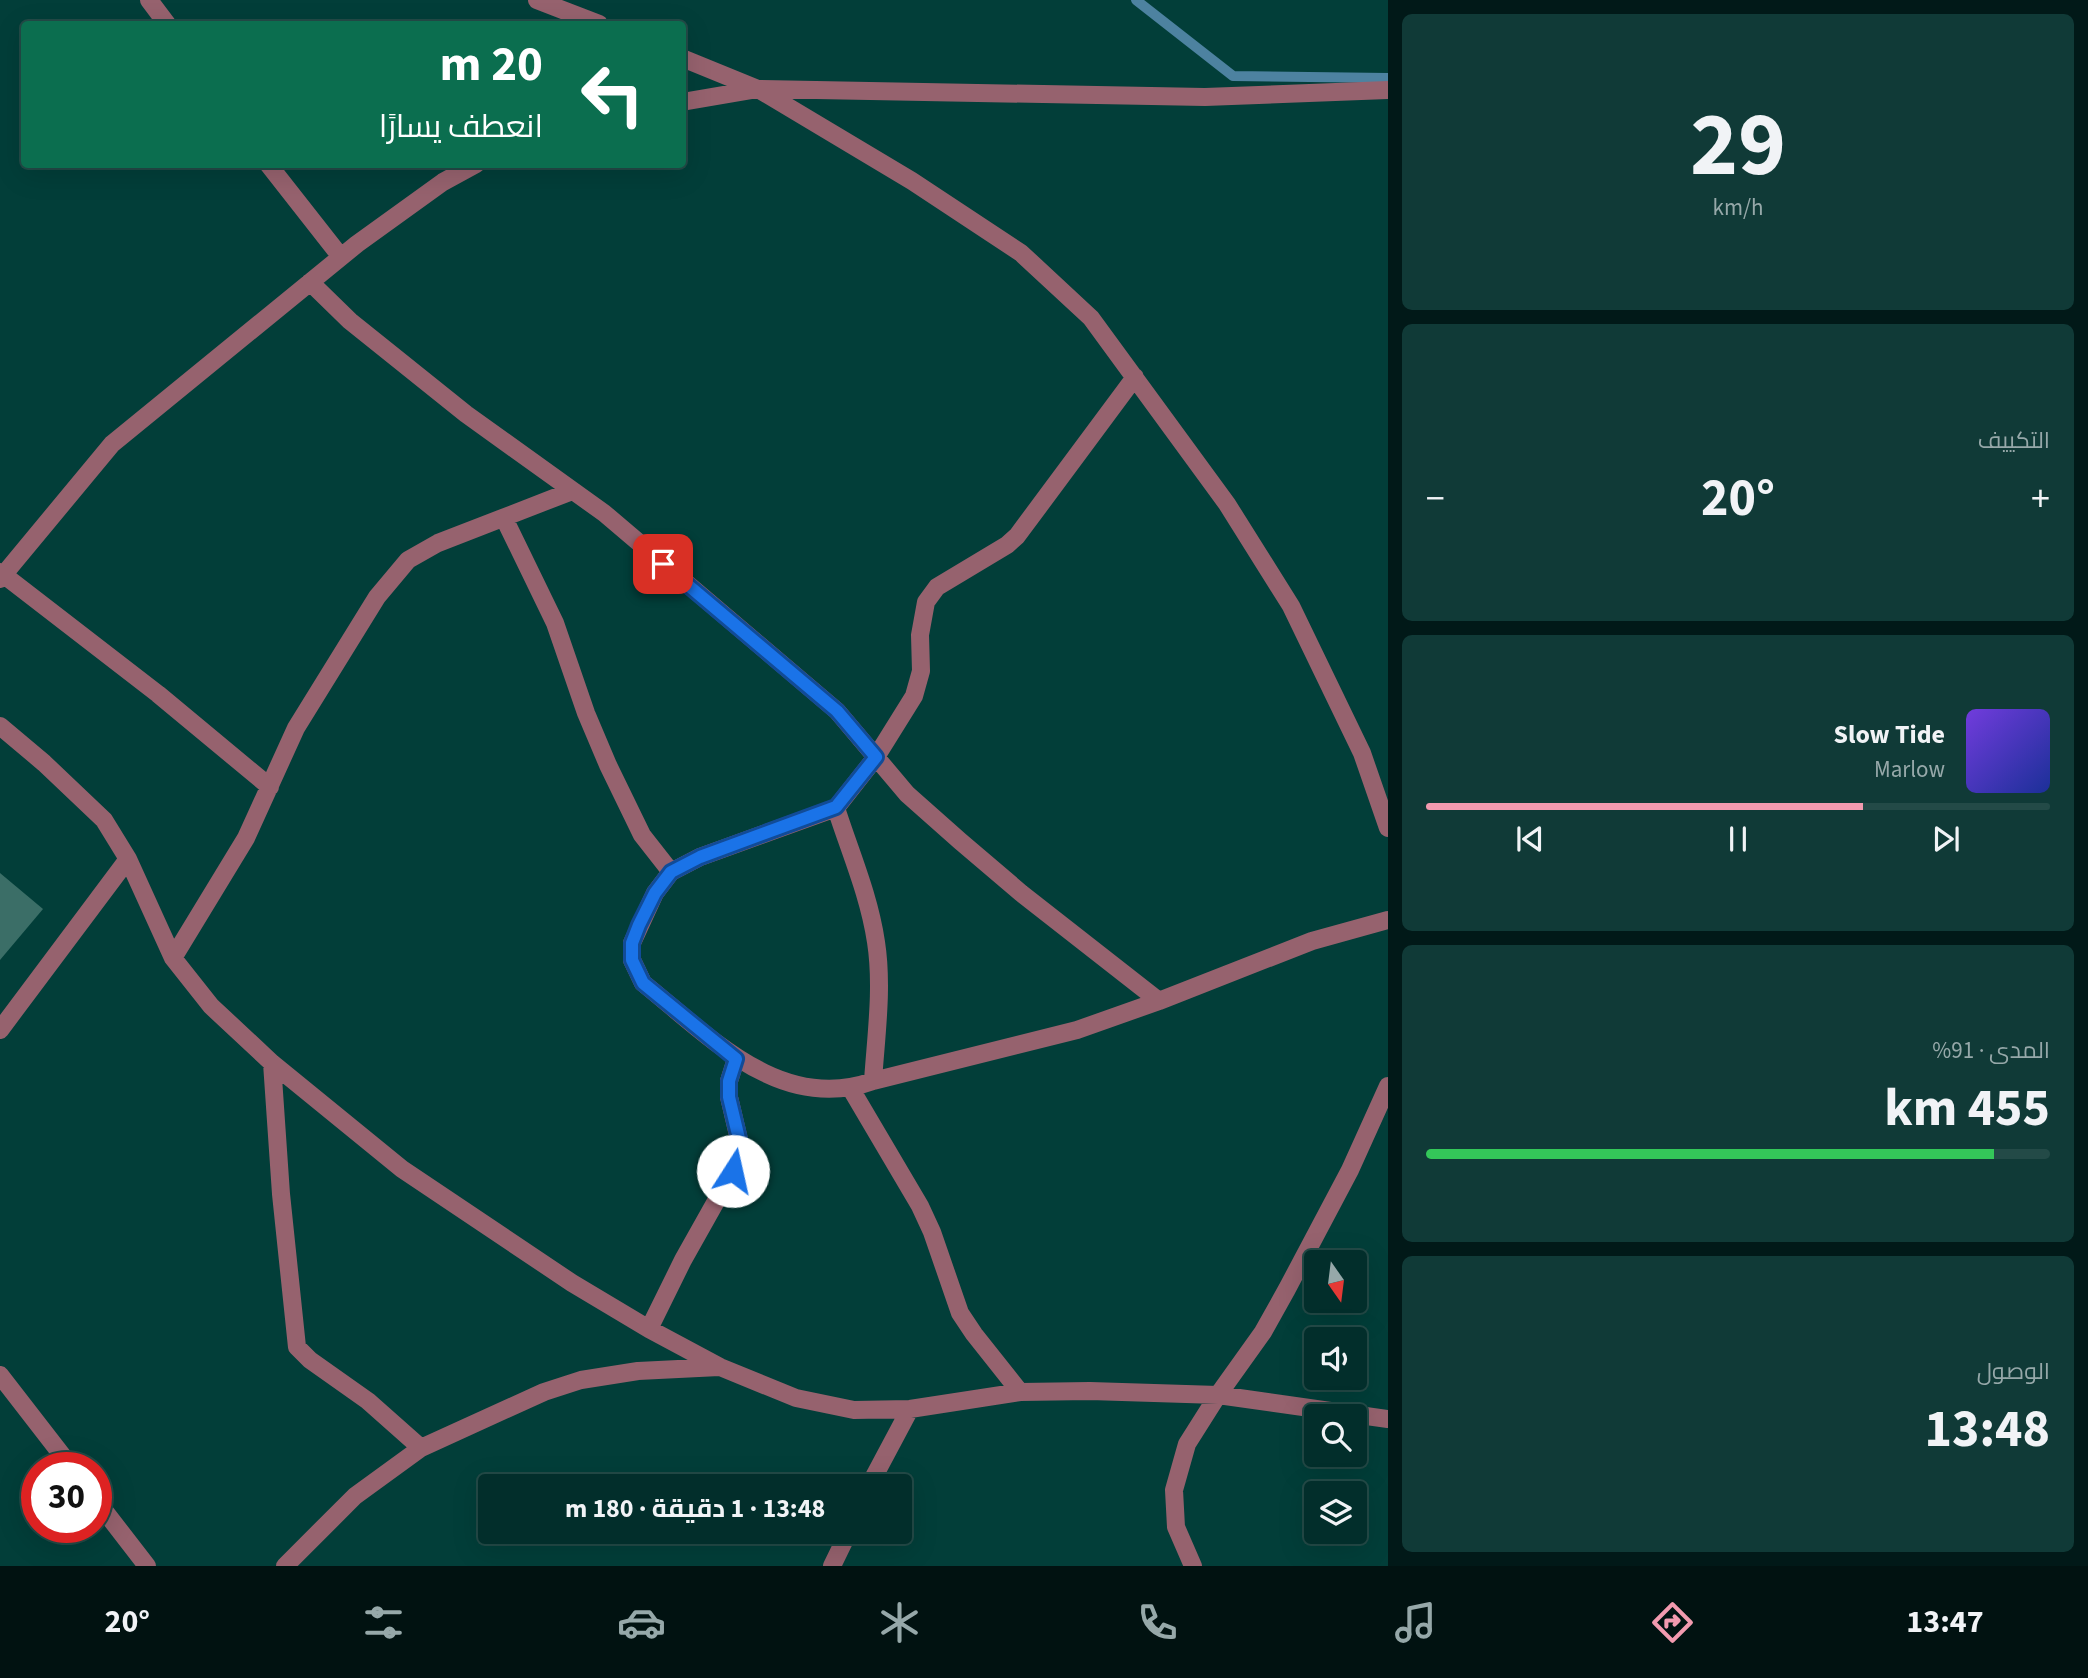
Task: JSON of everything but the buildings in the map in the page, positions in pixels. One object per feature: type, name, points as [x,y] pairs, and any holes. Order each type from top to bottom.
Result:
[{"type":"street","points":[[149,0],[165,21]]},
{"type":"street","points":[[537,0],[591,21]]},
{"type":"street","points":[[686,60],[758,89],[912,181],[1021,254],[1091,318],[1227,504],[1291,606],[1362,752],[1388,828]]},
{"type":"street","points":[[686,101],[758,89],[1205,97],[1388,90]]},
{"type":"street","points":[[271,168],[341,257]]},
{"type":"street","points":[[270,787],[158,694],[1,575],[113,444],[341,257],[443,182],[469,168]]},
{"type":"street","points":[[310,282],[350,321],[466,414],[604,513],[837,711],[907,794],[960,841],[1021,893],[1159,1001]]},
{"type":"street","points":[[1135,377],[1017,536],[1007,545],[937,587],[926,603],[920,635],[921,671],[914,696],[876,757],[836,807],[700,857],[671,872],[655,893],[639,925],[632,943],[632,960],[643,983],[736,1059],[788,1083],[818,1090],[851,1089],[1077,1030],[1312,941],[1388,920]]},
{"type":"street","points":[[173,958],[246,838],[296,728],[377,597],[408,560],[438,543],[572,491]]},
{"type":"street","points":[[505,518],[555,623],[586,713],[608,765],[642,835],[671,872]]},
{"type":"street","points":[[0,726],[104,820],[128,859],[173,958],[211,1006],[272,1063],[402,1169],[572,1283],[720,1367],[796,1398],[854,1410],[910,1409],[1020,1392],[1218,1395],[1388,1419]]},
{"type":"street","points":[[836,807],[858,872],[876,942],[879,979],[873,1082]]},
{"type":"street","points":[[0,1030],[128,859]]},
{"type":"street","points":[[649,1329],[683,1260],[733,1171],[741,1147],[729,1097],[729,1081],[736,1059]]},
{"type":"street","points":[[272,1063],[281,1194],[297,1347],[310,1360],[368,1401],[421,1448]]},
{"type":"street","points":[[1193,1566],[1176,1527],[1174,1490],[1187,1444],[1263,1332],[1350,1170],[1388,1086]]},
{"type":"street","points":[[851,1089],[920,1206],[932,1232],[960,1314],[1020,1392]]},
{"type":"street","points":[[285,1566],[355,1496],[421,1448],[544,1392],[581,1380],[638,1371],[720,1367]]},
{"type":"street","points":[[0,1375],[60,1452]]},
{"type":"street","points":[[875,1474],[910,1409]]},
{"type":"street","points":[[112,1521],[147,1566]]},
{"type":"street","points":[[832,1566],[843,1544]]},
{"type":"waterway","points":[[1136,0],[1233,76],[1388,78]]},
{"type":"route","points":[[663,564],[837,711],[876,757],[836,807],[700,857],[671,872],[655,893],[632,943],[632,960],[643,983],[736,1059],[729,1081],[729,1097],[741,1147],[733,1171]]}]
